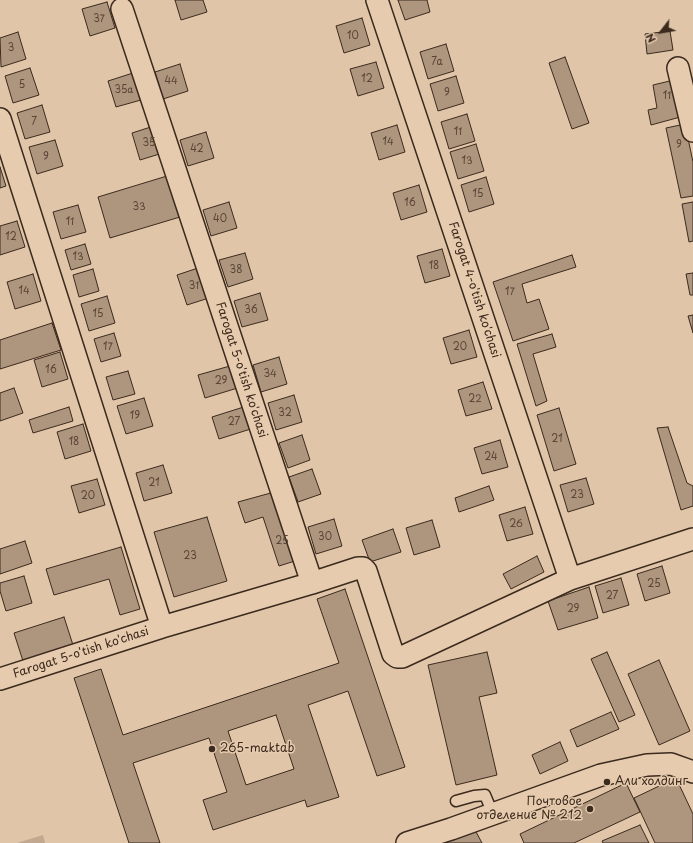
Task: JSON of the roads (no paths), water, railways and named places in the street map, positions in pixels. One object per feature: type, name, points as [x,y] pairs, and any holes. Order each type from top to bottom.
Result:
[{"type":"street","name":"Farogat 4-o'tish ko'chasi","points":[[377,0],[570,579]]},
{"type":"street","name":"Farogat 5-o'tish ko'chasi","points":[[0,679],[162,627],[312,583],[122,10]]},
{"type":"street","points":[[678,68],[692,125]]},
{"type":"street","name":"Farogat 5-o'tish ko'chasi","points":[[0,119],[162,627]]},
{"type":"street","points":[[312,583],[358,568],[363,568],[366,571],[393,654],[397,657],[402,657],[570,579],[693,540]]},
{"type":"street","points":[[407,843],[493,814],[579,782],[625,770],[647,765],[671,764],[693,772]]},
{"type":"lane","points":[[456,801],[474,796],[485,795],[493,814]]},
{"type":"place","name":"265-maktab","points":[[212,749]]},
{"type":"place","name":"Али холдинг","points":[[607,782]]},
{"type":"place","name":"Почтовое отделение № 212","points":[[590,809]]}]
